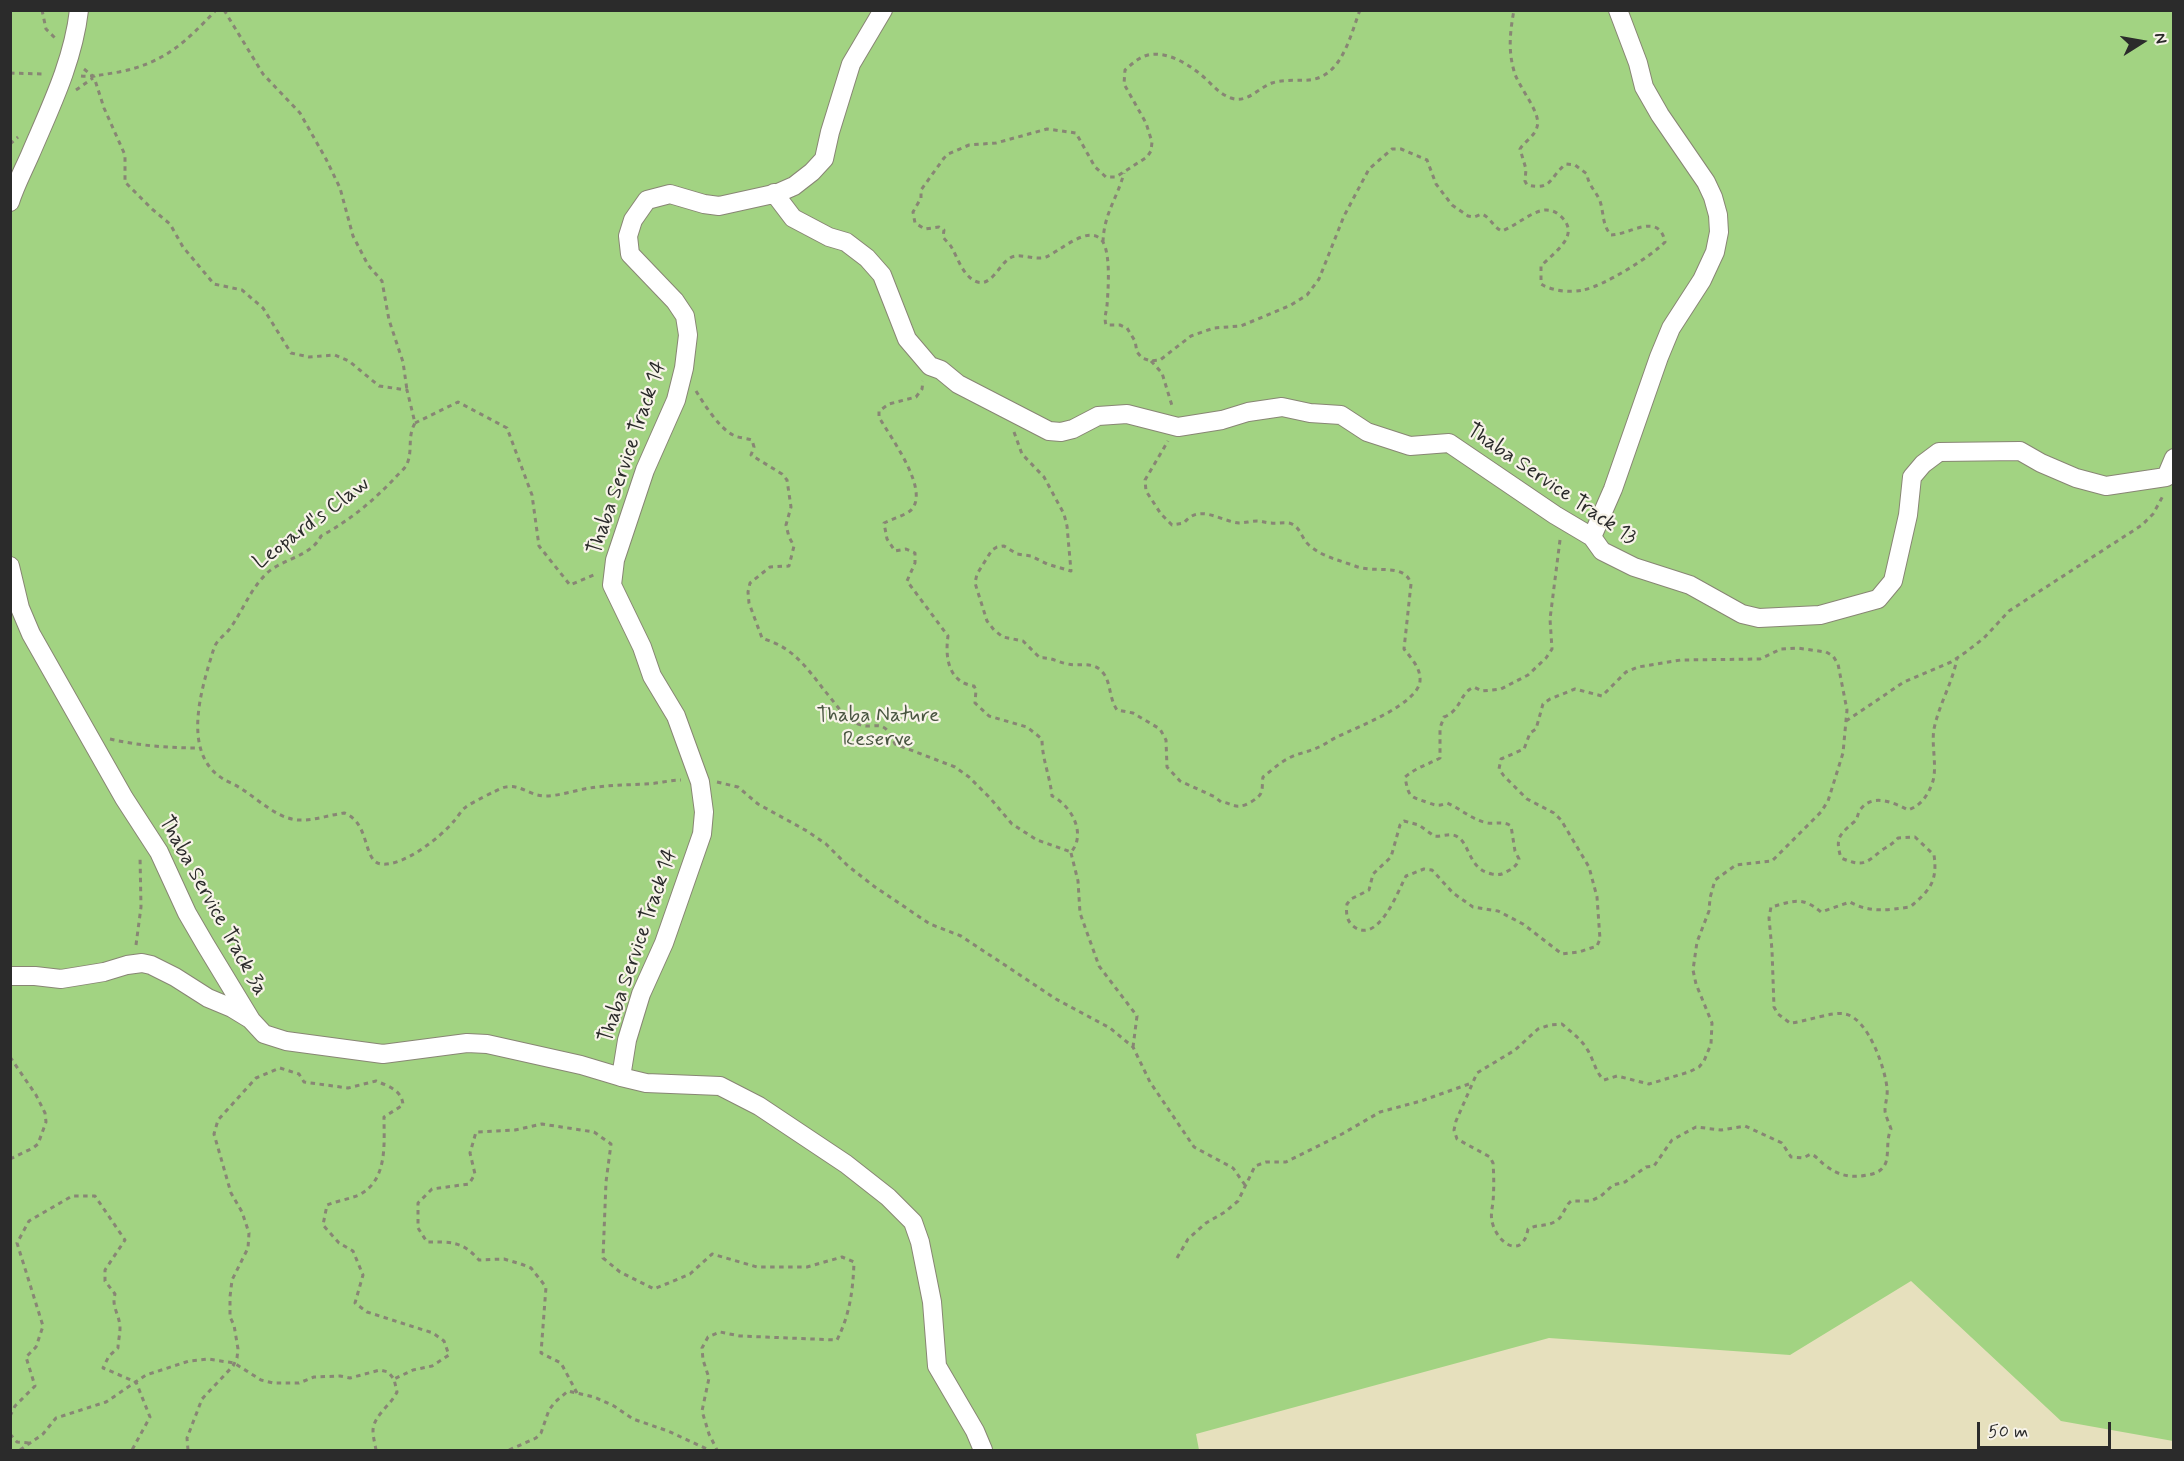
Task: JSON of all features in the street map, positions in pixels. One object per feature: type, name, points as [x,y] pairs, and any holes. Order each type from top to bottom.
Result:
[{"type":"street","points":[[10,202],[15,186],[52,106],[71,54],[79,10]]},
{"type":"street","name":"Thaba Service Track 14","points":[[621,1077],[627,1040],[641,994],[664,943],[702,834],[704,812],[700,782],[676,716],[652,676],[642,647],[612,585],[615,560],[645,470],[672,408],[684,368],[688,335],[685,316],[663,286],[650,276],[630,254],[628,236],[633,220],[646,200],[670,194],[719,206],[794,186],[824,159],[851,64],[883,10]]},
{"type":"street","points":[[1592,537],[1613,489],[1644,396],[1671,328],[1706,271],[1715,252],[1719,231],[1713,197],[1706,182],[1660,115],[1644,87],[1638,63],[1617,10]]},
{"type":"street","name":"Thaba Service Track 13","points":[[774,193],[794,218],[829,237],[846,242],[867,258],[882,275],[907,339],[930,366],[941,370],[958,384],[1049,431],[1061,432],[1073,429],[1098,416],[1127,414],[1178,427],[1282,407],[1310,413],[1341,415],[1366,432],[1410,446],[1449,443],[1554,515],[1592,537],[1602,551],[1634,567],[1690,585],[1742,614],[1759,618],[1820,615],[1878,599],[1893,581],[1908,515],[1912,477],[1923,464],[1939,452],[2020,450],[2041,463],[2076,478],[2106,486],[2166,477]]},
{"type":"street","points":[[2166,477],[2174,458]]},
{"type":"street","name":"Thaba Service Track 3a","points":[[10,566],[20,608],[31,634],[124,798],[159,852],[187,913],[251,1020],[264,1034],[286,1041],[383,1054],[467,1043],[488,1044],[581,1065],[646,1083],[710,1084],[734,1092],[759,1106],[846,1164],[902,1209],[913,1222],[920,1242],[936,1327],[937,1365],[975,1431],[983,1450]]},
{"type":"street","points":[[10,976],[62,979],[132,964],[151,965],[251,1020]]},
{"type":"path","points":[[42,10],[46,29],[94,77],[104,108],[125,155],[125,182],[170,224],[183,247],[214,284],[242,291],[263,308],[291,353],[309,357],[335,355],[349,361],[380,386],[407,390]]},
{"type":"path","points":[[94,77],[141,67],[171,52],[194,33],[216,10]]},
{"type":"path","name":"Leopard's Claw","points":[[224,10],[263,75],[300,113],[340,188],[353,236],[368,265],[382,281],[389,320],[403,363],[415,423],[410,433],[407,465],[379,495],[357,513],[321,536],[319,541],[305,552],[268,572],[245,601],[230,629],[214,647],[201,694],[197,728],[200,748],[213,773],[281,814],[298,820],[344,813],[350,815],[366,837],[370,857],[376,863],[385,864],[401,860],[430,843],[449,827],[465,807],[503,788],[517,785],[533,794],[547,796],[612,786],[679,780],[700,782]]},
{"type":"path","points":[[1103,242],[1097,237],[1082,237],[1074,239],[1044,258],[1013,256],[1000,265],[989,280],[976,282],[959,264],[952,247],[943,237],[944,230],[939,227],[930,230],[919,227],[915,222],[913,212],[921,198],[921,190],[948,154],[969,145],[996,143],[1047,129],[1076,133],[1101,174],[1106,177],[1116,177],[1147,157],[1151,151],[1152,142],[1146,123],[1124,84],[1125,70],[1139,59],[1146,55],[1156,54],[1168,57],[1192,68],[1216,90],[1241,100],[1271,83],[1312,80],[1333,69],[1345,50],[1360,10]]},
{"type":"path","points":[[1124,173],[1110,205],[1103,230],[1108,268],[1106,325],[1120,325],[1127,328],[1135,341],[1137,352],[1142,358],[1151,361],[1168,356],[1182,341],[1191,336],[1214,328],[1241,326],[1266,317],[1307,295],[1319,279],[1344,216],[1369,169],[1392,149],[1401,149],[1427,160],[1436,184],[1452,205],[1468,216],[1474,217],[1482,214],[1502,231],[1541,211],[1552,210],[1566,224],[1568,234],[1559,251],[1540,266],[1541,284],[1555,290],[1583,291],[1597,286],[1646,258],[1665,242],[1664,237],[1652,226],[1643,225],[1626,233],[1611,235],[1606,229],[1600,201],[1587,181],[1587,174],[1575,165],[1566,164],[1560,168],[1551,183],[1542,186],[1527,185],[1526,169],[1520,149],[1538,126],[1537,117],[1515,74],[1510,53],[1510,25],[1514,10]]},
{"type":"path","points":[[1004,408],[1022,454],[1044,477],[1064,514],[1071,571],[1047,564],[1031,556],[1017,554],[1004,546],[992,550],[977,574],[975,583],[987,621],[1003,637],[1023,641],[1031,652],[1040,658],[1050,657],[1067,664],[1087,663],[1098,669],[1104,674],[1112,702],[1117,710],[1133,713],[1160,729],[1166,740],[1167,767],[1180,781],[1221,802],[1243,806],[1262,792],[1263,777],[1287,759],[1317,748],[1380,718],[1415,692],[1419,686],[1420,674],[1404,649],[1411,584],[1409,577],[1396,570],[1364,570],[1324,555],[1306,542],[1297,527],[1287,522],[1239,523],[1207,513],[1189,517],[1184,523],[1172,525],[1161,514],[1146,491],[1144,480],[1178,427],[1162,373],[1151,361]]},
{"type":"path","points":[[930,366],[923,376],[921,389],[916,397],[889,404],[879,411],[879,417],[904,457],[917,489],[917,501],[910,511],[884,523],[887,539],[896,551],[906,549],[915,553],[915,563],[907,581],[948,636],[946,651],[949,665],[956,678],[965,684],[974,686],[975,703],[990,716],[1027,727],[1042,739],[1042,751],[1052,796],[1059,799],[1073,815],[1077,827],[1078,838],[1071,852]]},
{"type":"path","points":[[684,368],[710,413],[734,436],[752,440],[754,447],[751,455],[782,474],[787,480],[791,507],[786,525],[794,546],[789,566],[770,567],[750,583],[748,592],[748,603],[762,638],[778,644],[800,661],[847,717],[860,726],[880,725],[887,728],[895,744],[955,767],[990,798],[1012,824],[1037,840],[1071,852]]},
{"type":"path","points":[[415,423],[458,402],[507,428],[532,495],[540,546],[570,585],[592,576],[615,560]]},
{"type":"path","points":[[1845,721],[1904,682],[1958,658],[1984,638],[2009,611],[2142,525],[2153,514],[2162,498],[2166,488],[2166,477]]},
{"type":"path","points":[[1554,515],[1560,534],[1559,561],[1550,619],[1552,649],[1528,675],[1501,689],[1482,691],[1474,687],[1467,690],[1453,714],[1444,717],[1440,728],[1440,758],[1417,767],[1406,777],[1407,790],[1415,800],[1438,807],[1447,803],[1488,823],[1507,822],[1511,826],[1515,851],[1519,859],[1517,864],[1501,875],[1480,870],[1462,842],[1453,835],[1434,836],[1419,825],[1404,821],[1400,825],[1391,858],[1372,874],[1369,890],[1351,898],[1347,904],[1347,918],[1353,926],[1360,929],[1376,926],[1389,912],[1406,876],[1425,869],[1432,870],[1453,893],[1473,907],[1498,911],[1523,924],[1562,954],[1579,952],[1597,946],[1600,939],[1597,897],[1589,867],[1561,820],[1554,813],[1527,799],[1499,769],[1500,759],[1524,749],[1530,733],[1536,729],[1544,704],[1559,694],[1575,689],[1602,696],[1626,672],[1638,667],[1681,660],[1751,660],[1760,659],[1781,649],[1805,649],[1826,652],[1838,663],[1846,710],[1843,753],[1828,801],[1821,812],[1772,861],[1736,865],[1715,880],[1706,921],[1697,942],[1692,970],[1708,1010],[1713,1033],[1709,1054],[1699,1067],[1649,1084],[1617,1076],[1604,1080],[1599,1075],[1583,1043],[1562,1024],[1538,1029],[1515,1050],[1476,1073],[1454,1130],[1457,1139],[1490,1157],[1493,1163],[1493,1203],[1490,1215],[1497,1236],[1505,1244],[1513,1247],[1521,1244],[1527,1238],[1528,1228],[1550,1224],[1558,1220],[1570,1202],[1591,1201],[1601,1196],[1613,1185],[1625,1182],[1646,1167],[1654,1166],[1672,1140],[1696,1127],[1721,1130],[1745,1126],[1782,1143],[1791,1157],[1803,1158],[1811,1154],[1825,1166],[1842,1175],[1851,1177],[1880,1172],[1886,1163],[1890,1129],[1885,1113],[1888,1092],[1871,1039],[1863,1026],[1855,1018],[1846,1014],[1790,1023],[1778,1014],[1774,1007],[1772,994],[1769,918],[1772,907],[1804,900],[1821,912],[1850,902],[1871,911],[1910,907],[1934,882],[1936,875],[1934,855],[1915,837],[1898,838],[1892,846],[1883,850],[1868,863],[1860,864],[1841,858],[1839,840],[1844,830],[1857,820],[1860,811],[1868,804],[1877,800],[1886,801],[1908,810],[1918,806],[1926,795],[1934,778],[1934,732],[1938,713],[1958,658]]},
{"type":"path","points":[[86,732],[129,744],[200,748]]},
{"type":"path","points":[[700,782],[719,782],[738,787],[758,804],[826,844],[848,866],[922,919],[962,936],[1056,999],[1110,1028],[1133,1047],[1150,1082],[1178,1127],[1194,1147],[1233,1168],[1245,1185]]},
{"type":"path","points":[[132,964],[138,939],[141,907],[140,849]]},
{"type":"path","points":[[1071,852],[1078,881],[1080,913],[1099,966],[1137,1016],[1133,1047]]},
{"type":"path","points":[[10,1057],[36,1095],[45,1113],[46,1122],[38,1144],[10,1159]]},
{"type":"path","points":[[188,1450],[187,1438],[202,1399],[234,1363],[238,1349],[234,1325],[230,1317],[232,1280],[248,1248],[249,1233],[242,1212],[231,1193],[214,1134],[218,1120],[256,1078],[280,1068],[299,1074],[304,1082],[314,1082],[325,1086],[348,1088],[376,1081],[396,1090],[403,1099],[403,1105],[384,1117],[383,1159],[378,1176],[371,1186],[358,1195],[327,1204],[323,1216],[323,1226],[339,1243],[353,1251],[363,1275],[356,1303],[367,1312],[433,1333],[444,1341],[449,1355],[432,1366],[413,1370],[394,1379]]},
{"type":"path","points":[[1177,1258],[1188,1239],[1206,1223],[1238,1201],[1255,1166],[1266,1162],[1286,1162],[1380,1112],[1421,1101],[1471,1083]]},
{"type":"path","points":[[577,1393],[561,1363],[541,1353],[546,1287],[531,1268],[504,1259],[479,1260],[468,1248],[449,1242],[427,1242],[418,1228],[418,1203],[432,1189],[469,1184],[475,1174],[470,1153],[476,1132],[515,1130],[542,1124],[594,1132],[611,1144],[606,1182],[603,1258],[620,1272],[654,1289],[690,1274],[712,1254],[758,1267],[807,1267],[842,1257],[854,1262],[853,1297],[837,1340],[740,1336],[720,1332],[708,1337],[702,1348],[709,1378],[702,1411],[717,1450]]},
{"type":"path","points":[[10,1416],[15,1406],[35,1386],[26,1357],[36,1347],[43,1326],[17,1243],[29,1221],[72,1196],[95,1196],[125,1240],[105,1270],[105,1281],[115,1294],[113,1301],[120,1326],[118,1348],[109,1356],[103,1368],[136,1382],[150,1417],[132,1450]]},
{"type":"path","points":[[20,1450],[31,1443],[57,1418],[106,1402],[146,1375],[189,1361],[208,1359],[234,1363],[261,1380],[273,1383],[299,1383],[314,1377],[350,1378],[380,1370],[388,1372],[394,1379],[398,1392],[392,1404],[376,1420],[373,1430],[376,1450]]},
{"type":"path","points":[[509,1450],[536,1438],[541,1433],[549,1410],[568,1391],[614,1406],[633,1419],[668,1431],[709,1450]]},
{"type":"path","points":[[10,1434],[17,1442],[31,1443]]},
{"type":"green space","name":"Thaba Nature Reserve","points":[[10,11],[2173,11],[2173,1441],[2061,1421],[1911,1281],[1790,1355],[1549,1338],[1196,1434],[1199,1450],[11,1450]]}]
